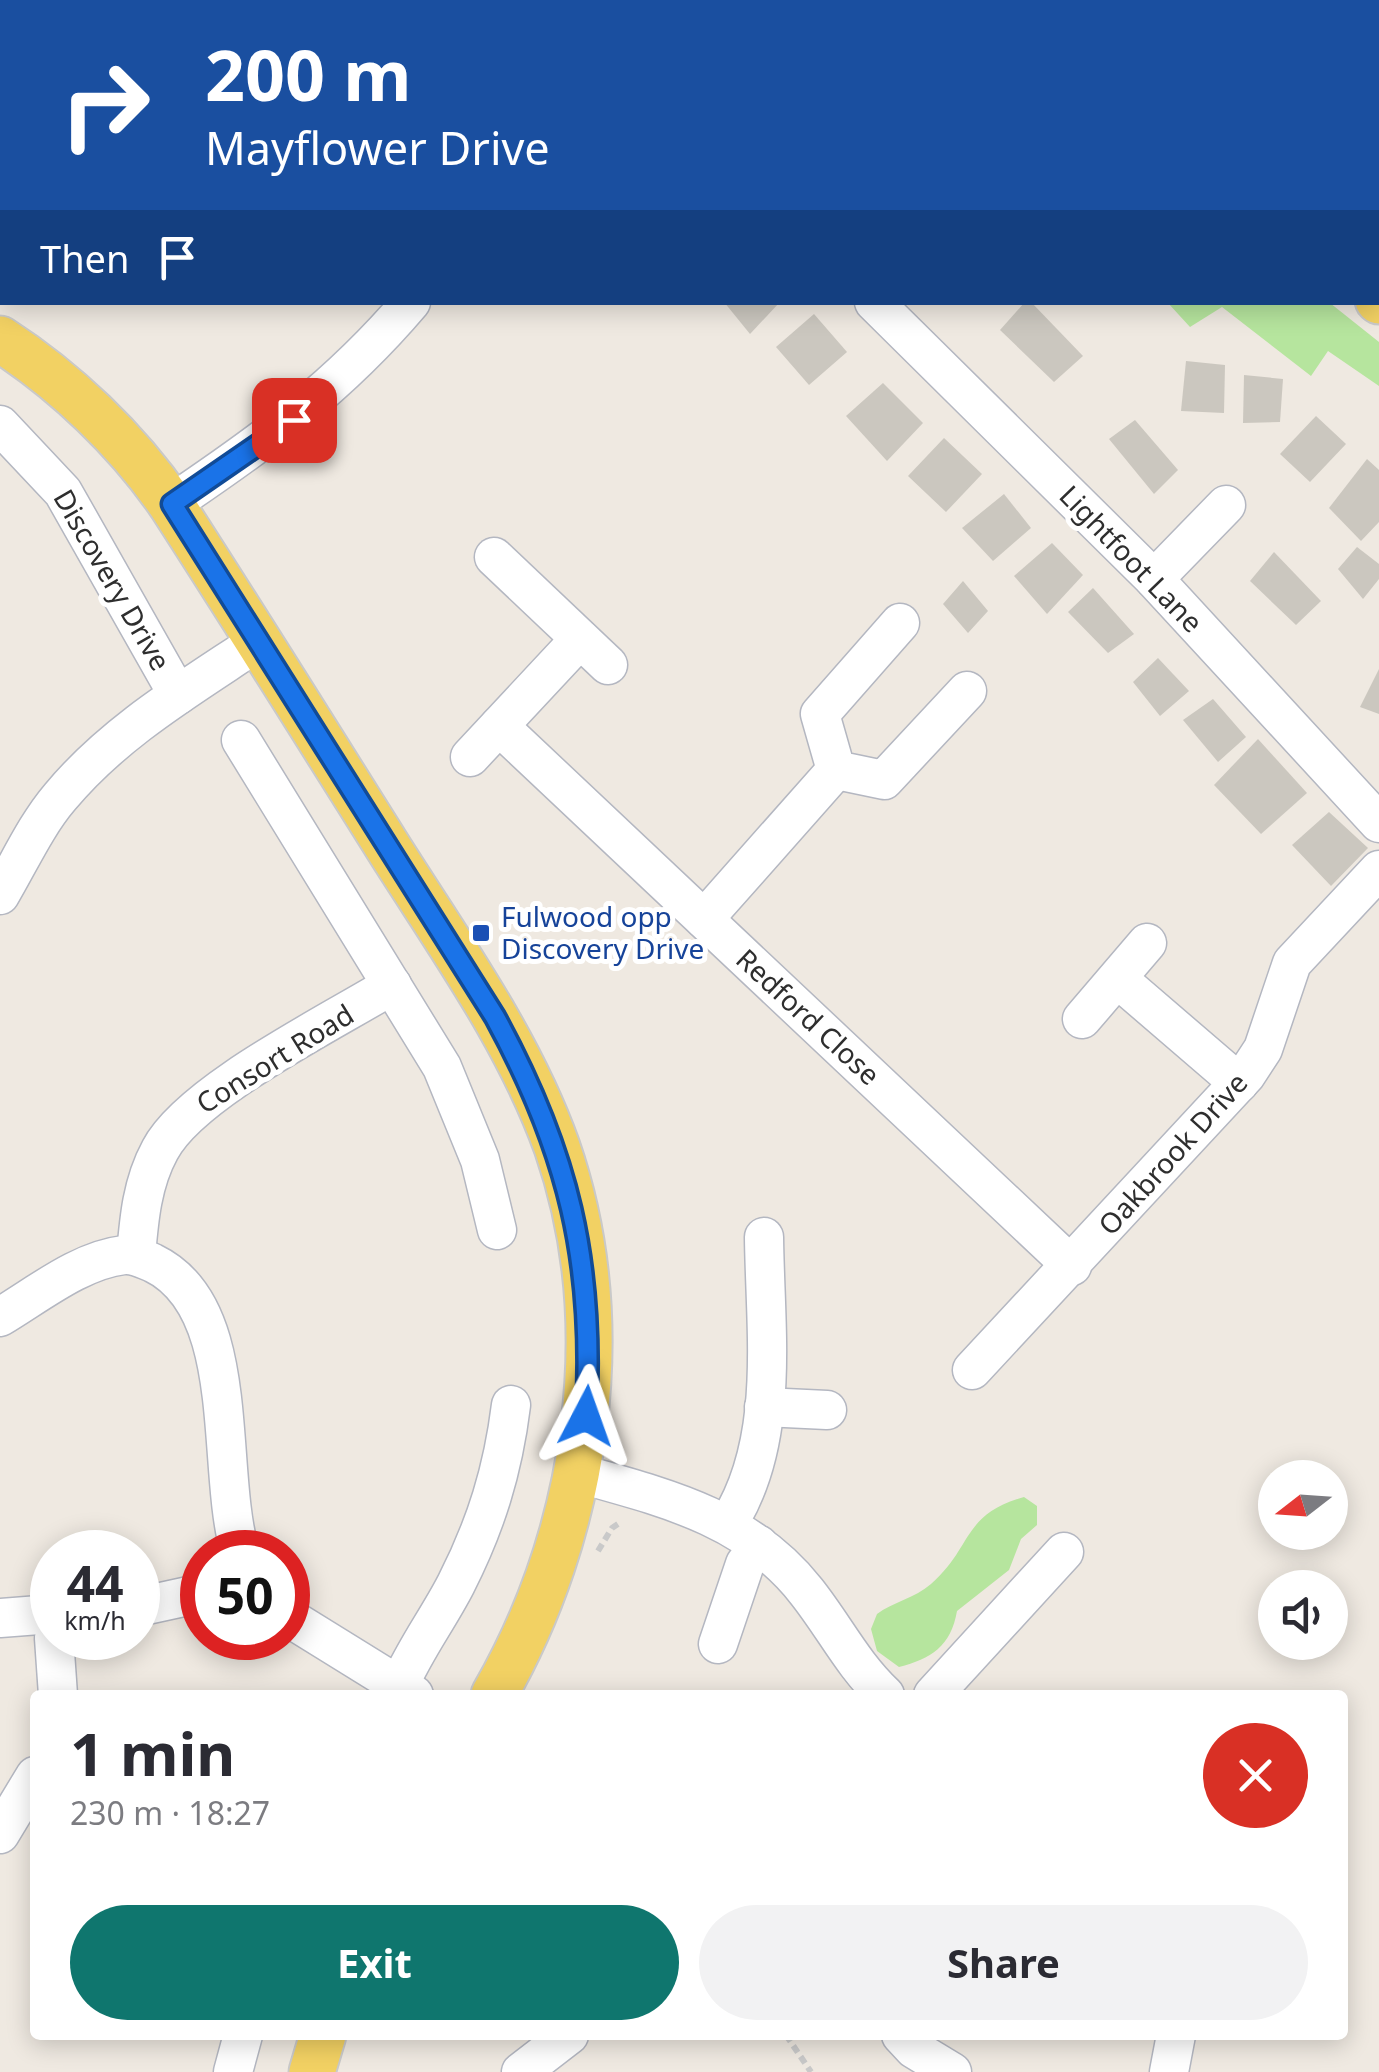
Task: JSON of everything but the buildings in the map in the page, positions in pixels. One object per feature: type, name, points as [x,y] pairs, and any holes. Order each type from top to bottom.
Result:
[{"type":"main road","points":[[0,339],[65,388],[123,446],[172,504],[495,1017],[557,1148],[572,1201],[587,1309],[588,1385],[577,1473],[536,1612],[497,1690]]},
{"type":"main road","points":[[312,2072],[322,2040]]},
{"type":"street","points":[[172,504],[294,420],[375,345],[408,305]]},
{"type":"street","name":"Lightfoot Lane","points":[[877,305],[1154,579],[1379,823]]},
{"type":"street","name":"Discovery Drive","points":[[0,425],[64,492],[178,695]]},
{"type":"street","points":[[1154,579],[1226,505]]},
{"type":"street","points":[[494,557],[608,666]]},
{"type":"street","points":[[836,770],[820,714],[900,623]]},
{"type":"street","points":[[470,757],[580,639]]},
{"type":"street","name":"Discovery Drive","points":[[3,881],[56,800],[78,776],[140,721],[259,641]]},
{"type":"street","points":[[836,770],[884,780],[967,691]]},
{"type":"street","name":"Redford Close","points":[[499,726],[1072,1266]]},
{"type":"street","points":[[241,740],[442,1066],[466,1120],[497,1230]]},
{"type":"street","points":[[704,919],[836,770]]},
{"type":"street","name":"Oakbrook Drive","points":[[972,1370],[1239,1084],[1262,1049],[1292,964],[1379,870]]},
{"type":"street","points":[[1082,1019],[1147,943]]},
{"type":"street","points":[[1118,980],[1239,1084]]},
{"type":"street","name":"Consort Road","points":[[136,1255],[145,1190],[160,1149],[176,1126],[227,1087],[392,985]]},
{"type":"street","points":[[718,1644],[745,1564],[743,1500],[763,1434],[764,1237]]},
{"type":"street","points":[[0,1317],[88,1267],[136,1255],[187,1287],[207,1320],[235,1530]]},
{"type":"street","points":[[310,1633],[392,1688],[454,1588],[484,1524],[504,1462],[510,1405]]},
{"type":"street","points":[[764,1407],[827,1410]]},
{"type":"street","points":[[577,1473],[667,1498],[744,1534],[806,1589],[860,1672],[880,1690]]},
{"type":"street","points":[[939,1690],[1064,1552]]},
{"type":"street","points":[[0,1618],[30,1616]]},
{"type":"street","points":[[56,1660],[58,1690]]},
{"type":"street","points":[[0,1834],[30,1784]]},
{"type":"street","points":[[233,2072],[242,2040]]},
{"type":"street","points":[[520,2072],[562,2040]]},
{"type":"street","points":[[905,2040],[952,2072]]},
{"type":"street","points":[[1168,2072],[1175,2040]]},
{"type":"path","points":[[789,2040],[811,2072]]},
{"type":"green space","points":[[1170,305],[1333,305],[1379,342],[1379,386],[1328,351],[1311,376],[1222,307],[1190,327]]},
{"type":"green space","points":[[1024,1497],[1037,1506],[1037,1525],[1021,1539],[1009,1570],[957,1611],[950,1633],[938,1649],[899,1667],[877,1651],[871,1629],[877,1614],[931,1584],[978,1522],[1004,1504]]},
{"type":"place","name":"Fulwood opp Discovery Drive","points":[[481,933]]},
{"type":"route","points":[[294,420],[172,504],[495,1017],[532,1089],[557,1148],[572,1201],[587,1309],[586,1416]]}]
